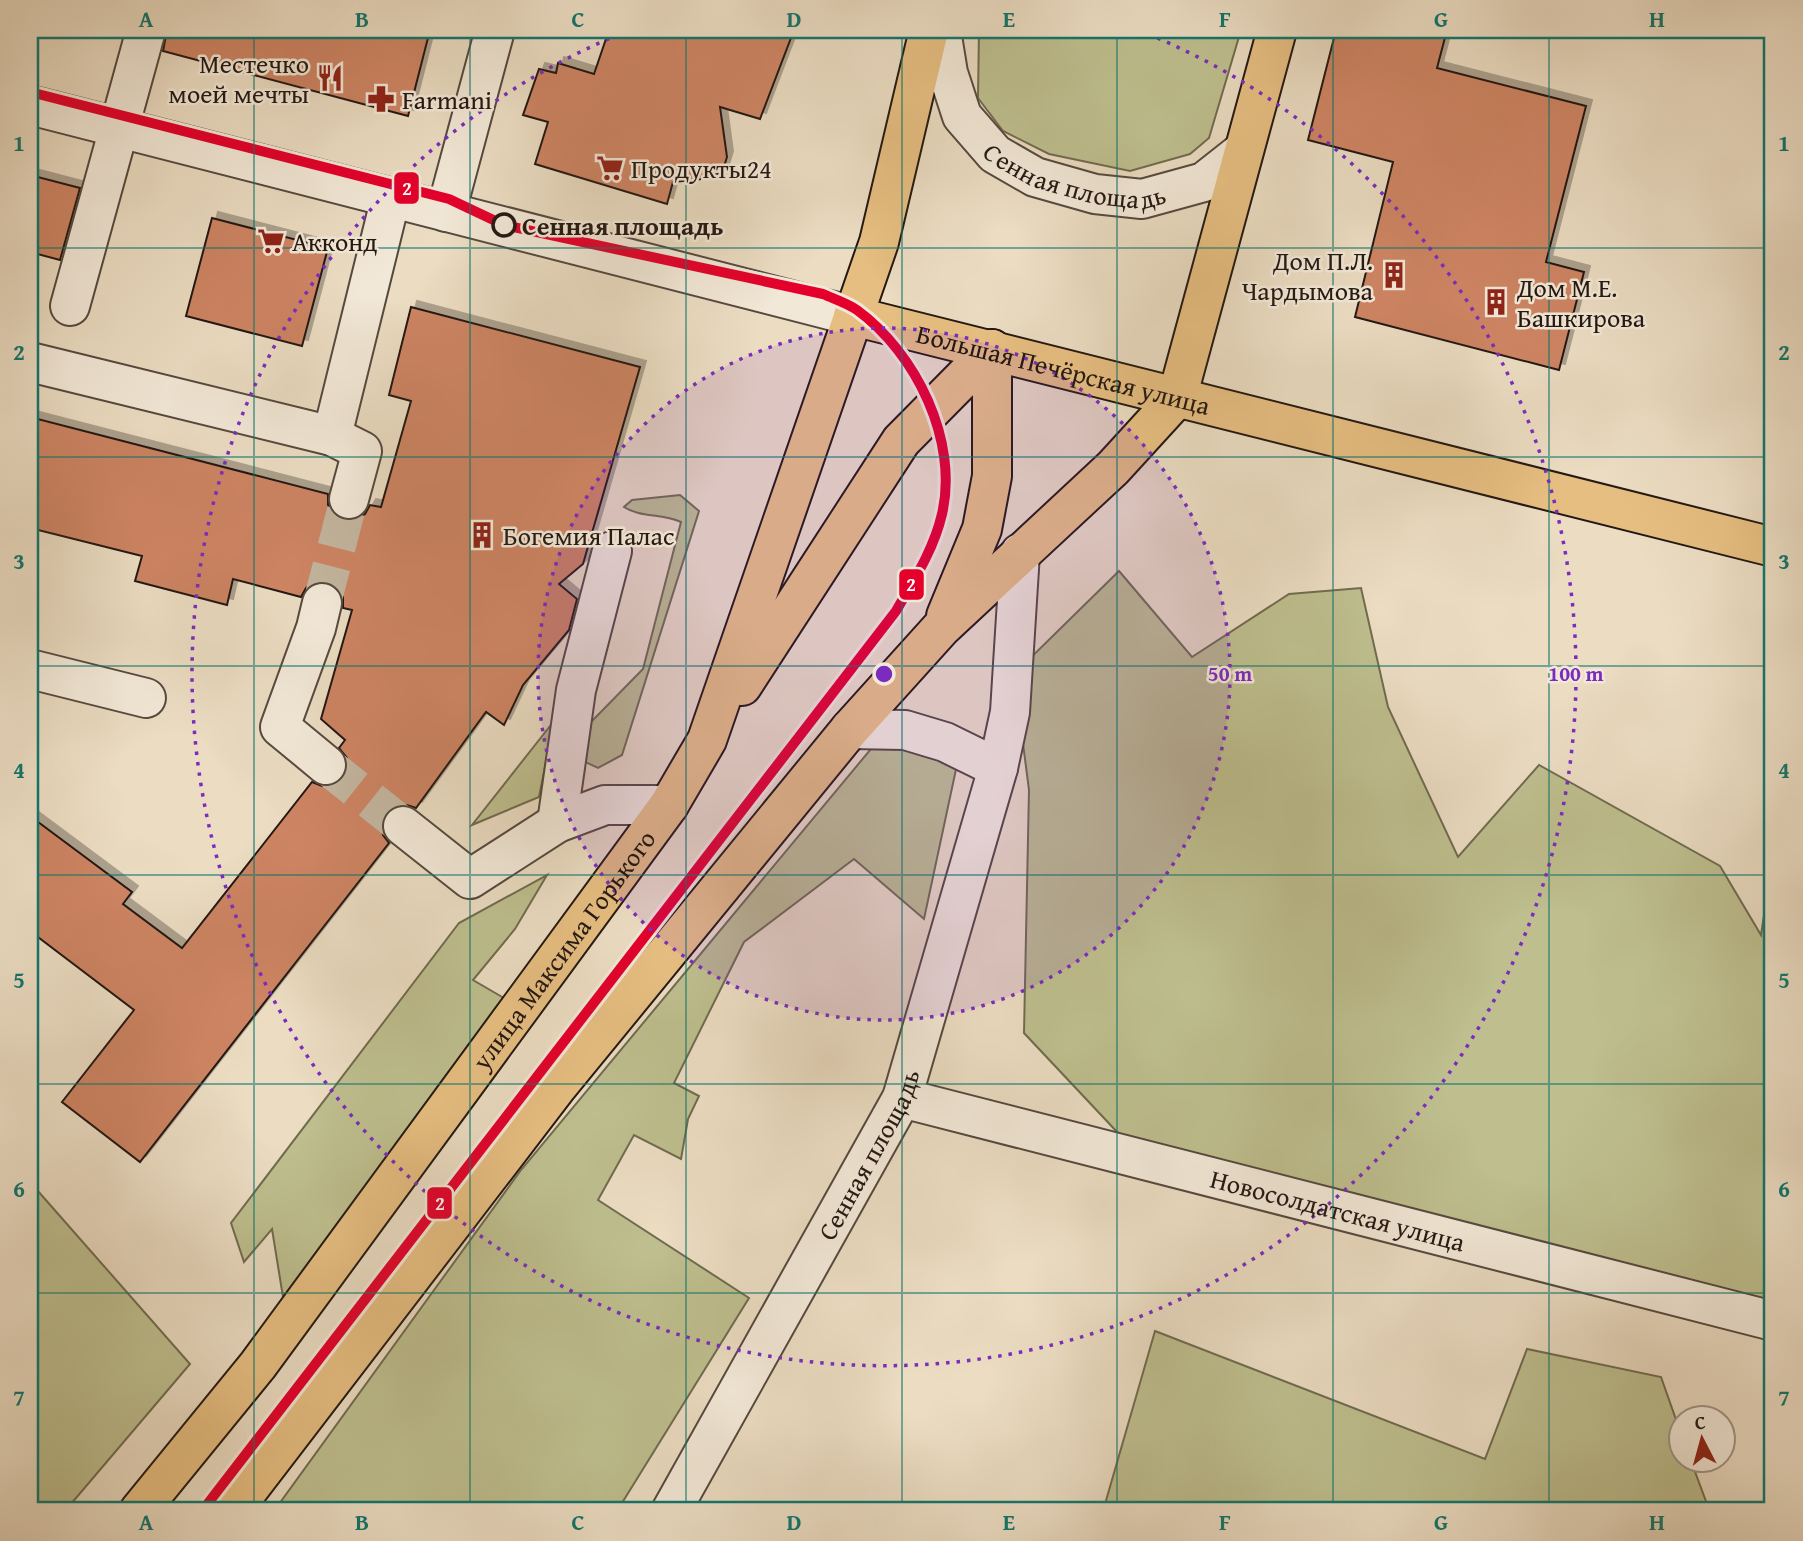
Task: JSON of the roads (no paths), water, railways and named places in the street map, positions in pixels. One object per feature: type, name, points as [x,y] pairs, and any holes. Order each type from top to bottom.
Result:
[{"type":"main road","points":[[853,316],[879,242],[929,30]]},
{"type":"main road","points":[[232,1511],[557,1087],[850,729],[942,627],[1113,468],[1177,398],[1277,30]]},
{"type":"main road","name":"Большая Печёрская улица","points":[[853,316],[1773,547]]},
{"type":"main road","name":"улица Максима Горького","points":[[139,1511],[258,1365],[669,805],[706,740],[802,473],[853,316]]},
{"type":"main road","points":[[942,627],[982,528],[992,476],[992,349]]},
{"type":"main road","points":[[706,740],[901,441],[992,349]]},
{"type":"street","points":[[70,306],[146,30]]},
{"type":"street","points":[[446,212],[495,30]]},
{"type":"street","name":"Сенная площадь","points":[[941,30],[948,73],[962,116],[995,154],[1035,177],[1095,194],[1142,199],[1204,181],[1242,152]]},
{"type":"street","name":"Большая Печёрская улица","points":[[30,105],[853,316]]},
{"type":"street","points":[[332,436],[391,197]]},
{"type":"street","points":[[30,362],[332,436],[362,451],[349,499]]},
{"type":"street","points":[[557,823],[576,690],[612,551]]},
{"type":"street","name":"Сенная площадь","points":[[671,1511],[902,1098],[998,768],[1010,712],[1020,553]]},
{"type":"street","points":[[322,603],[316,628],[279,727],[326,765]]},
{"type":"street","points":[[30,669],[146,698]]},
{"type":"street","points":[[850,729],[905,730],[945,742],[998,768]]},
{"type":"street","points":[[403,826],[470,879],[557,823],[605,805],[669,805]]},
{"type":"street","name":"Новосолдатская улица","points":[[902,1098],[1773,1321]]},
{"type":"tunnel","points":[[322,603],[349,499]]},
{"type":"tunnel","points":[[326,765],[403,826]]},
{"type":"place","name":"Местечко моей мечты","points":[[330,78]]},
{"type":"place","name":"Farmani","points":[[381,99]]},
{"type":"place","name":"Продукты24","points":[[610,168]]},
{"type":"place","name":"Сенная площадь","points":[[504,225]]},
{"type":"place","name":"Акконд","points":[[271,241]]},
{"type":"place","name":"Дом П.Л. Чардымова","points":[[1394,275]]},
{"type":"place","name":"Дом М.Е. Башкирова","points":[[1496,302]]},
{"type":"place","name":"Богемия Палас","points":[[482,535]]}]
